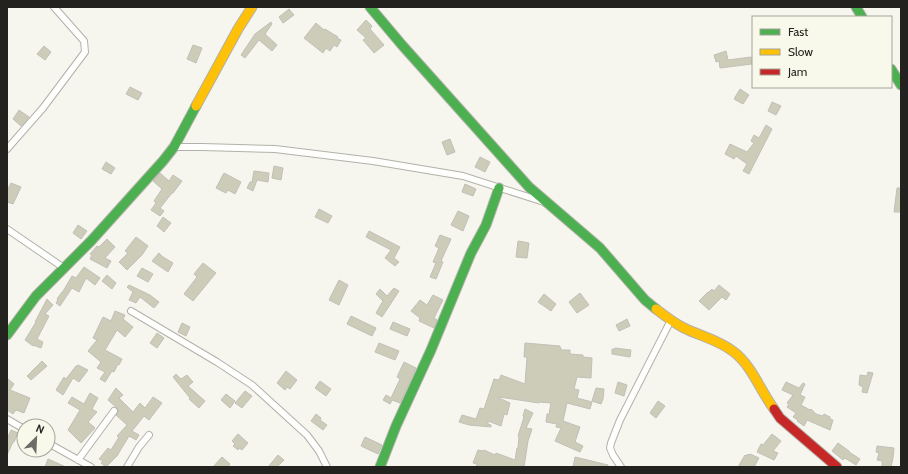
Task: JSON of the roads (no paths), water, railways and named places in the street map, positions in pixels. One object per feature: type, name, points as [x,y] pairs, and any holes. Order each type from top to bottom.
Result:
[{"type":"street","points":[[7,149],[43,108],[85,52],[84,41],[54,7]]},
{"type":"street","points":[[7,335],[36,296],[133,195],[174,147],[238,29],[252,7]]},
{"type":"street","points":[[370,7],[402,46],[474,124],[529,187],[600,248],[645,300],[684,328],[717,342],[733,351],[746,363],[767,400],[780,418],[837,467]]},
{"type":"street","points":[[856,7],[861,16]]},
{"type":"street","points":[[892,71],[901,85]]},
{"type":"street","points":[[174,147],[275,149],[373,161],[463,176],[547,203]]},
{"type":"street","points":[[380,467],[396,426],[431,350],[471,253],[486,225],[499,188]]},
{"type":"street","points":[[7,229],[64,268]]},
{"type":"street","points":[[131,311],[217,362],[252,385],[307,434],[319,451],[327,467]]},
{"type":"street","points":[[621,467],[610,448],[610,443],[620,420],[672,320]]},
{"type":"street","points":[[78,460],[114,411]]},
{"type":"street","points":[[7,420],[16,425]]},
{"type":"street","points":[[127,467],[139,447],[149,436]]},
{"type":"street","points":[[56,448],[91,467]]}]
